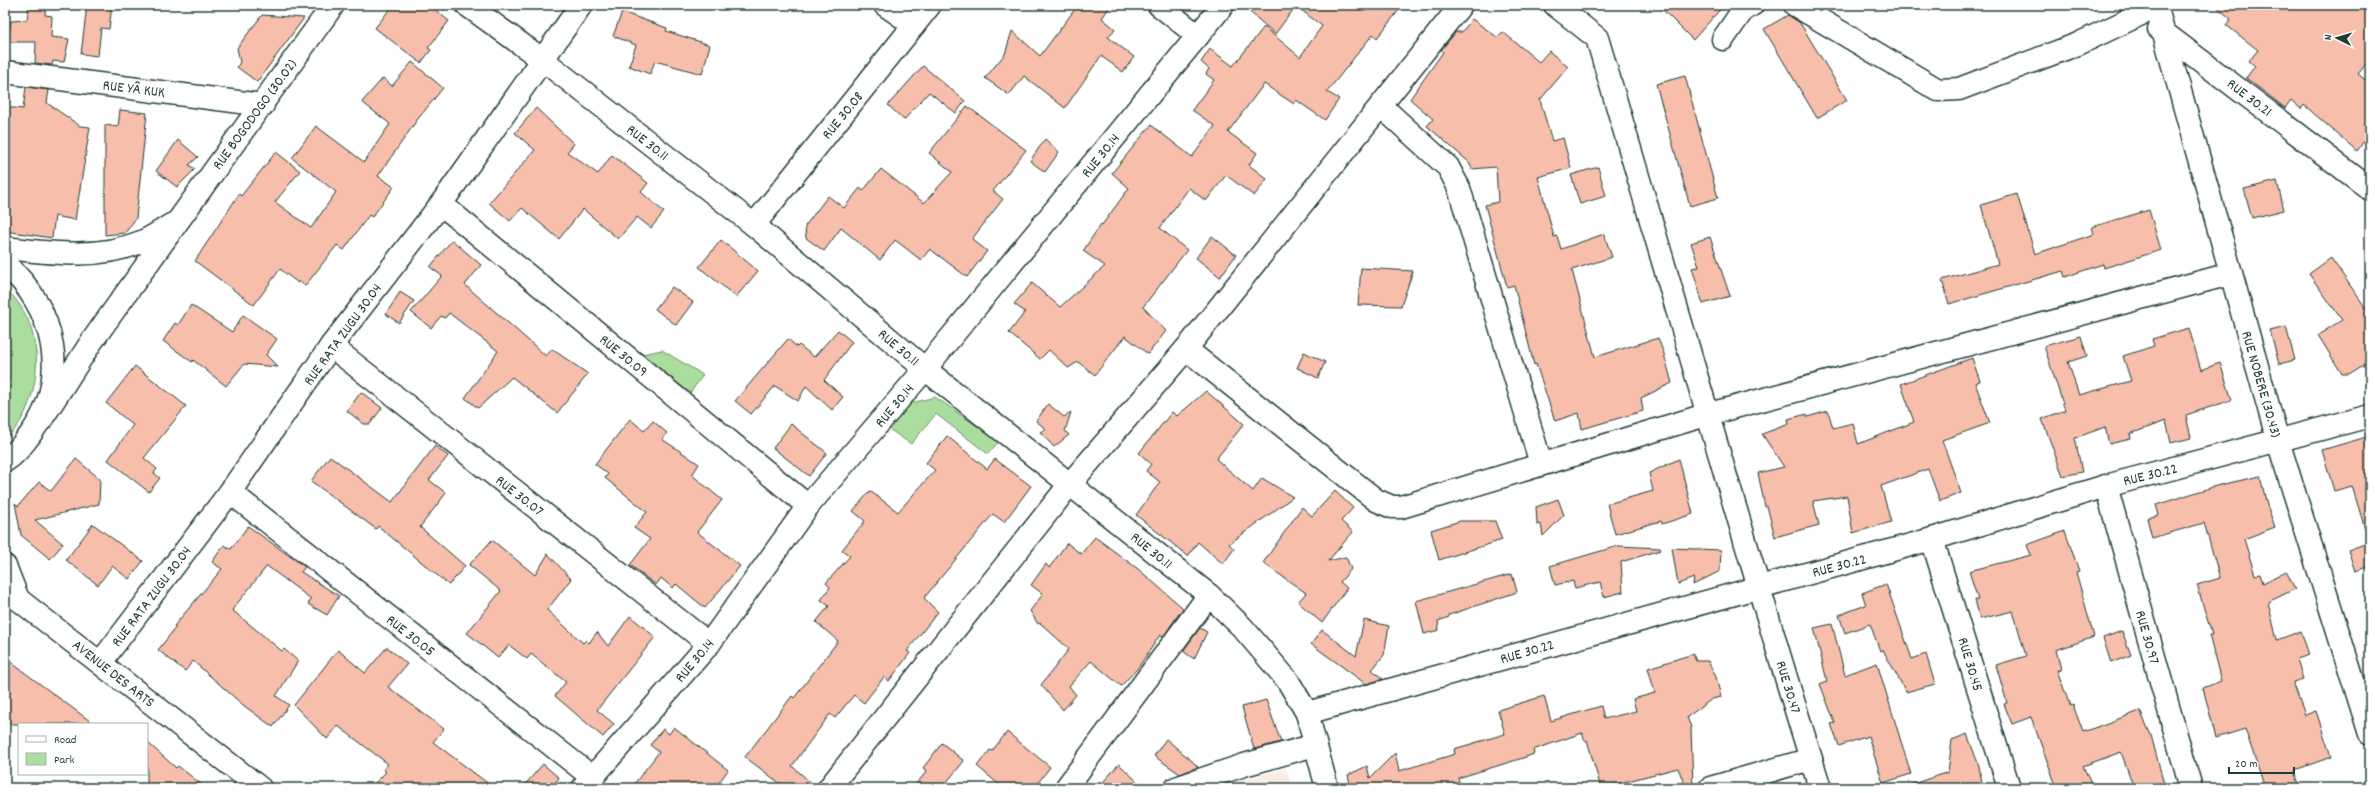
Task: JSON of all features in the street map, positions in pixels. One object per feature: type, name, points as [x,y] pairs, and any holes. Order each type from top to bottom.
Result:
[{"type":"street","name":"RUE BOGODOGO (30.02)","points":[[41,420],[92,341],[175,223],[263,105],[333,5]]},
{"type":"street","name":"RUE 30.11","points":[[468,5],[543,60],[754,225],[924,369],[1209,595],[1242,627],[1288,681],[1307,713]]},
{"type":"street","name":"RUE RATA ZUGU 30.04","points":[[101,662],[230,492],[331,346],[441,204],[581,5]]},
{"type":"street","points":[[885,5],[914,25]]},
{"type":"street","name":"RUE 30.08","points":[[754,225],[930,5]]},
{"type":"street","points":[[1159,5],[1198,36]]},
{"type":"street","name":"RUE 30.14","points":[[588,783],[709,644],[808,506],[924,369],[1223,5]]},
{"type":"street","points":[[829,788],[1070,484],[1186,349],[1461,5]]},
{"type":"street","name":"RUE 30.47","points":[[1555,5],[1597,38],[1709,414],[1758,587],[1820,788]]},
{"type":"street","points":[[1723,39],[1743,10],[1752,5]]},
{"type":"street","points":[[1795,5],[1938,90],[1959,89],[2078,44],[2142,8]]},
{"type":"street","name":"RUE 30.21","points":[[2142,8],[2163,32],[2370,189]]},
{"type":"street","name":"RUE NOBERE (30.43)","points":[[2163,32],[2278,441],[2370,734]]},
{"type":"street","name":"RUE YÂ KUK","points":[[5,72],[263,105]]},
{"type":"street","points":[[1381,106],[1448,167],[1458,188],[1541,464]]},
{"type":"street","name":"RUE 30.09","points":[[441,204],[808,506]]},
{"type":"street","points":[[5,248],[65,255],[110,251],[141,242],[175,223]]},
{"type":"street","points":[[5,264],[20,277],[38,302],[50,330],[54,360],[51,391],[41,420],[8,461]]},
{"type":"street","points":[[1186,349],[1384,505],[1401,507],[1709,414],[2230,274]]},
{"type":"street","name":"RUE 30.07","points":[[331,346],[709,644]]},
{"type":"street","name":"RUE 30.22","points":[[1307,713],[1932,539],[2106,486],[2370,416]]},
{"type":"street","name":"RUE 30.97","points":[[2106,486],[2192,788]]},
{"type":"street","name":"RUE 30.05","points":[[230,492],[588,783]]},
{"type":"street","name":"RUE 30.45","points":[[1932,539],[2009,788]]},
{"type":"street","points":[[5,566],[12,594]]},
{"type":"street","name":"AVENUE DES ARTS","points":[[12,594],[101,662],[260,788]]},
{"type":"street","points":[[1066,788],[1209,595]]},
{"type":"street","points":[[1307,713],[1327,788]]},
{"type":"street","points":[[1176,788],[1244,765],[1315,745]]},
{"type":"street","points":[[1710,788],[1811,759]]},
{"type":"shaded area","points":[[1286,768],[1292,788],[1214,788]]},
{"type":"green space","points":[[5,288],[18,302],[28,320],[35,345],[36,375],[29,404],[23,417],[15,430],[5,440]]},
{"type":"green space","points":[[662,350],[703,375],[690,393],[642,354]]},
{"type":"green space","points":[[935,397],[999,441],[988,454],[936,414],[911,444],[889,429],[908,404]]},
{"type":"building","points":[[29,5],[46,5],[45,15],[52,16],[51,37],[69,39],[64,62],[53,61],[52,65],[35,63],[36,42],[8,42],[11,21],[27,20]]},
{"type":"building","points":[[87,5],[112,5],[109,29],[101,28],[98,56],[81,54]]},
{"type":"building","points":[[393,5],[429,5],[449,21],[428,48],[431,50],[421,63],[375,28]]},
{"type":"building","points":[[1078,5],[1111,5],[1102,18],[1115,29],[1108,37],[1134,57],[1123,72],[1101,56],[1065,108],[1024,76],[1009,95],[985,78],[1005,54],[1012,31],[1040,56]]},
{"type":"building","points":[[1242,5],[1403,5],[1377,38],[1373,34],[1327,92],[1339,99],[1325,120],[1296,100],[1294,104],[1264,84],[1228,132],[1257,153],[1249,165],[1267,179],[1254,196],[1226,175],[1206,201],[1189,188],[1160,228],[1187,250],[1143,307],[1166,331],[1148,354],[1125,336],[1095,375],[1078,362],[1068,368],[1049,350],[1040,359],[1009,333],[1025,312],[1014,304],[1032,283],[1060,307],[1105,266],[1083,251],[1101,224],[1102,225],[1129,188],[1112,173],[1151,125],[1192,157],[1215,126],[1192,110],[1214,80],[1206,74],[1209,69],[1201,62],[1210,49],[1233,66],[1264,27],[1300,57],[1322,26],[1296,6],[1275,34]]},
{"type":"building","points":[[1658,5],[1724,5],[1693,40]]},
{"type":"building","points":[[2215,5],[2370,5],[2370,59],[2358,74],[2370,84],[2370,133],[2357,151],[2304,105],[2301,109],[2291,100],[2285,108],[2246,78],[2255,66],[2249,61],[2258,50],[2226,25],[2231,19]]},
{"type":"building","points":[[622,12],[667,28],[666,31],[710,45],[702,74],[655,61],[650,74],[629,66],[636,45],[613,36]]},
{"type":"building","points":[[262,15],[304,18],[257,82],[237,67],[240,62],[237,48]]},
{"type":"building","points":[[1788,15],[1800,23],[1847,100],[1817,118],[1764,29]]},
{"type":"building","points":[[1472,19],[1497,37],[1503,32],[1539,62],[1549,51],[1568,67],[1540,100],[1552,141],[1563,138],[1571,168],[1538,177],[1554,237],[1557,236],[1561,249],[1604,234],[1612,257],[1572,270],[1595,357],[1658,338],[1672,383],[1641,398],[1643,411],[1582,429],[1579,413],[1555,421],[1536,364],[1534,365],[1514,285],[1507,287],[1485,205],[1498,202],[1496,167],[1472,169],[1470,163],[1427,126],[1433,119],[1410,99],[1443,52],[1441,50],[1456,32],[1462,32]]},
{"type":"building","points":[[412,62],[443,88],[417,120],[378,176],[394,187],[372,217],[369,215],[344,250],[337,245],[305,286],[299,281],[298,283],[280,269],[254,305],[195,261],[239,194],[241,196],[276,152],[300,171],[275,202],[311,228],[336,192],[292,158],[316,126],[364,162],[390,124],[362,102],[383,78],[392,86]]},
{"type":"building","points":[[923,66],[965,101],[956,113],[929,92],[904,120],[888,105]]},
{"type":"building","points":[[1685,76],[1718,198],[1690,206],[1656,84]]},
{"type":"building","points":[[26,87],[49,90],[47,103],[80,126],[90,127],[75,220],[55,216],[52,238],[5,231],[5,107],[23,109]]},
{"type":"building","points":[[967,106],[1026,150],[993,191],[1003,199],[972,239],[987,251],[967,277],[930,249],[921,260],[895,240],[880,260],[841,228],[824,251],[806,238],[805,226],[828,196],[844,208],[860,188],[863,191],[881,169],[924,203],[952,172],[929,153]]},
{"type":"building","points":[[536,108],[574,144],[567,152],[598,174],[612,155],[648,183],[641,192],[664,212],[651,228],[637,217],[618,239],[583,209],[559,239],[522,208],[510,221],[489,203],[535,150],[515,133]]},
{"type":"building","points":[[120,110],[147,113],[136,218],[125,233],[105,235],[105,125],[118,127]]},
{"type":"building","points":[[1045,139],[1059,152],[1045,172],[1030,161]]},
{"type":"building","points":[[178,140],[198,157],[189,165],[195,169],[177,187],[156,171]]},
{"type":"building","points":[[1598,167],[1606,196],[1580,204],[1571,175]]},
{"type":"building","points":[[2277,181],[2284,210],[2252,218],[2244,189]]},
{"type":"building","points":[[2017,194],[2035,254],[2094,234],[2092,227],[2149,210],[2161,250],[2104,268],[2103,264],[2065,277],[2063,271],[1949,304],[1942,280],[1998,264],[1981,205]]},
{"type":"building","points":[[1212,236],[1236,255],[1220,277],[1196,258]]},
{"type":"building","points":[[1710,237],[1730,296],[1703,304],[1692,268],[1699,267],[1691,243]]},
{"type":"building","points":[[452,240],[481,265],[465,285],[546,356],[552,349],[588,374],[557,413],[512,377],[478,408],[465,398],[498,351],[449,313],[445,318],[441,316],[431,328],[411,312],[442,276],[430,267]]},
{"type":"building","points":[[721,240],[758,271],[736,297],[699,267]]},
{"type":"building","points":[[2331,258],[2370,314],[2370,361],[2349,374],[2342,374],[2318,335],[2342,320],[2309,274]]},
{"type":"building","points":[[1361,268],[1413,271],[1401,306],[1358,305]]},
{"type":"building","points":[[672,287],[693,302],[676,325],[655,309]]},
{"type":"building","points":[[400,292],[414,301],[399,323],[386,314]]},
{"type":"building","points":[[191,305],[232,332],[243,315],[277,339],[266,355],[278,367],[244,364],[226,386],[193,360],[192,362],[163,341],[175,323],[178,325]]},
{"type":"building","points":[[2286,327],[2295,360],[2279,364],[2270,331]]},
{"type":"building","points":[[2189,328],[2201,370],[2220,363],[2232,400],[2186,415],[2191,438],[2171,443],[2166,421],[2130,434],[2131,439],[2109,444],[2105,427],[2075,438],[2082,472],[2063,476],[2042,419],[2065,410],[2044,346],[2081,336],[2087,356],[2068,362],[2079,395],[2131,381],[2123,356],[2154,346],[2152,339]]},
{"type":"building","points":[[838,330],[852,342],[824,380],[843,397],[832,410],[806,386],[798,401],[775,386],[751,414],[735,401],[788,339],[797,347],[799,345],[814,357]]},
{"type":"building","points":[[1304,352],[1325,362],[1318,378],[1297,368]]},
{"type":"building","points":[[1972,358],[1980,381],[1975,383],[1990,423],[1942,440],[1961,493],[1940,501],[1928,469],[1881,486],[1891,522],[1853,533],[1847,496],[1813,501],[1819,525],[1775,537],[1767,506],[1765,507],[1758,473],[1784,467],[1762,434],[1789,424],[1788,419],[1807,414],[1807,417],[1828,411],[1833,428],[1853,423],[1858,444],[1914,422],[1901,384]]},
{"type":"building","points":[[135,366],[186,406],[144,458],[157,469],[154,473],[160,478],[149,492],[108,460],[133,425],[106,403]]},
{"type":"building","points":[[1206,391],[1244,424],[1216,459],[1253,491],[1262,478],[1293,497],[1229,544],[1234,549],[1223,564],[1198,542],[1188,556],[1136,515],[1160,482],[1146,471],[1151,464],[1139,453],[1172,412],[1177,416]]},
{"type":"building","points":[[361,392],[382,408],[370,424],[364,424],[347,411]]},
{"type":"building","points":[[1048,404],[1064,417],[1071,412],[1065,431],[1069,435],[1054,447],[1040,432],[1046,429],[1036,421]]},
{"type":"building","points":[[630,419],[644,431],[653,421],[667,433],[662,439],[699,464],[692,475],[722,500],[697,532],[740,566],[705,608],[676,584],[673,588],[661,578],[656,585],[630,565],[650,539],[634,528],[647,512],[605,478],[608,474],[595,464]]},
{"type":"building","points":[[791,424],[827,453],[809,476],[773,448]]},
{"type":"building","points":[[947,436],[987,469],[995,459],[1031,486],[1004,522],[993,514],[924,598],[938,612],[907,651],[910,653],[889,681],[884,677],[864,703],[854,695],[835,718],[830,714],[792,766],[817,788],[786,788],[745,757],[792,696],[794,698],[838,641],[816,622],[829,606],[821,600],[830,587],[826,583],[850,556],[842,550],[865,521],[853,511],[870,491],[898,512],[935,470],[926,463]]},
{"type":"building","points":[[2370,436],[2370,531],[2366,532],[2352,486],[2334,491],[2322,450]]},
{"type":"building","points":[[435,446],[448,456],[429,480],[446,493],[420,527],[465,566],[449,585],[378,526],[376,529],[311,481],[330,456],[392,502]]},
{"type":"building","points":[[76,459],[100,479],[99,504],[35,520],[63,544],[50,559],[21,535],[15,503],[18,506],[39,482],[51,491]]},
{"type":"building","points":[[1679,459],[1693,514],[1662,524],[1661,521],[1615,534],[1607,504],[1653,491],[1649,473]]},
{"type":"building","points":[[2260,476],[2267,505],[2275,527],[2244,539],[2255,575],[2260,574],[2263,583],[2286,571],[2295,589],[2268,602],[2277,640],[2301,631],[2309,655],[2297,659],[2303,679],[2293,682],[2305,715],[2316,711],[2331,757],[2295,770],[2300,788],[2265,788],[2245,729],[2216,738],[2203,688],[2221,681],[2209,635],[2212,635],[2197,585],[2220,578],[2204,523],[2152,538],[2147,518],[2159,515],[2156,505],[2216,486]]},
{"type":"building","points":[[1335,491],[1353,508],[1341,521],[1353,532],[1328,561],[1346,557],[1351,569],[1340,582],[1347,588],[1322,623],[1298,602],[1306,593],[1263,563],[1302,507],[1312,516]]},
{"type":"building","points":[[1558,499],[1564,515],[1543,536],[1541,524],[1537,525],[1536,507]]},
{"type":"building","points":[[1460,521],[1495,521],[1502,540],[1439,560],[1431,530]]},
{"type":"building","points":[[93,524],[143,561],[129,579],[112,566],[98,585],[66,560]]},
{"type":"building","points":[[248,526],[305,567],[301,572],[339,596],[327,615],[308,604],[311,599],[267,566],[232,610],[282,651],[284,649],[298,661],[276,696],[289,705],[273,727],[243,705],[193,661],[185,671],[158,650],[176,627],[174,626],[222,569],[212,562],[224,545],[231,549]]},
{"type":"building","points":[[2065,531],[2079,571],[2076,572],[2094,637],[2056,650],[2061,669],[2057,670],[2070,706],[2073,705],[2083,732],[2140,711],[2151,735],[2165,788],[2134,788],[2121,752],[2083,766],[2093,788],[2057,788],[2031,717],[2012,724],[2004,704],[2007,703],[1996,665],[2026,656],[2013,611],[1980,619],[1975,600],[1978,600],[1969,571],[2031,555],[2027,545]]},
{"type":"building","points":[[1095,537],[1138,569],[1183,608],[1163,637],[1160,635],[1138,668],[1121,686],[1091,661],[1069,686],[1076,695],[1063,710],[1041,685],[1069,649],[1040,623],[1038,624],[1030,611],[1043,594],[1031,585],[1046,564],[1049,568],[1067,543],[1081,554]]},
{"type":"building","points":[[492,540],[535,575],[548,554],[571,579],[547,610],[583,643],[586,640],[589,643],[597,632],[608,646],[630,616],[655,637],[597,710],[614,724],[603,737],[555,696],[566,682],[531,654],[527,659],[509,645],[498,658],[467,633],[501,591],[469,565]]},
{"type":"building","points":[[2370,542],[2370,566],[2355,571],[2348,550]]},
{"type":"building","points":[[1618,546],[1660,548],[1661,550],[1621,562],[1623,592],[1604,597],[1600,582],[1575,588],[1573,581],[1555,585],[1550,566]]},
{"type":"building","points":[[1672,548],[1721,550],[1720,571],[1693,585],[1694,578],[1678,584]]},
{"type":"building","points":[[1512,574],[1517,592],[1449,615],[1449,617],[1438,621],[1439,630],[1424,634],[1416,601]]},
{"type":"building","points":[[1886,584],[1912,659],[1926,654],[1935,684],[1906,692],[1883,650],[1880,651],[1870,624],[1845,633],[1839,615],[1866,605],[1862,593]]},
{"type":"building","points":[[1364,620],[1389,626],[1384,655],[1372,670],[1383,679],[1366,684],[1311,644],[1322,630],[1356,656]]},
{"type":"building","points":[[1832,624],[1845,675],[1877,663],[1911,774],[1883,783],[1868,736],[1839,746],[1831,724],[1835,723],[1820,684],[1827,681],[1814,628]]},
{"type":"building","points":[[1200,628],[1207,632],[1194,659],[1183,651]]},
{"type":"building","points":[[2122,631],[2131,655],[2111,663],[2103,638]]},
{"type":"building","points":[[387,647],[407,664],[388,687],[444,729],[433,742],[494,788],[370,788],[386,772],[383,770],[388,764],[338,726],[327,739],[294,705],[338,650],[365,673]]},
{"type":"building","points":[[1693,654],[1696,661],[1708,661],[1716,677],[1721,697],[1712,699],[1687,717],[1691,727],[1693,788],[1686,788],[1678,768],[1601,788],[1587,740],[1585,741],[1582,733],[1533,750],[1534,754],[1523,758],[1458,778],[1461,788],[1351,788],[1348,775],[1367,766],[1370,778],[1395,753],[1399,771],[1455,754],[1454,749],[1505,734],[1498,710],[1544,696],[1551,721],[1601,706],[1604,719],[1636,711],[1633,699],[1655,693],[1648,668]]},
{"type":"building","points":[[5,658],[93,723],[18,723],[5,724]]},
{"type":"building","points":[[1266,700],[1281,742],[1254,749],[1242,707]]},
{"type":"building","points":[[674,727],[728,770],[715,788],[631,788],[659,752],[650,745],[663,729],[669,734]]},
{"type":"building","points":[[1007,732],[1050,767],[1034,788],[1003,788],[977,766],[990,750],[992,751]]},
{"type":"building","points":[[1967,734],[1979,766],[1983,788],[1911,788],[1910,785],[1948,772],[1952,740]]},
{"type":"building","points":[[1166,739],[1198,767],[1180,774],[1154,756]]},
{"type":"building","points":[[148,743],[176,768],[178,766],[206,788],[147,788]]},
{"type":"building","points":[[942,743],[964,761],[942,788],[913,788],[927,771],[923,768]]},
{"type":"building","points":[[543,764],[559,778],[551,788],[522,788]]},
{"type":"building","points":[[1119,764],[1144,788],[1098,788]]}]
